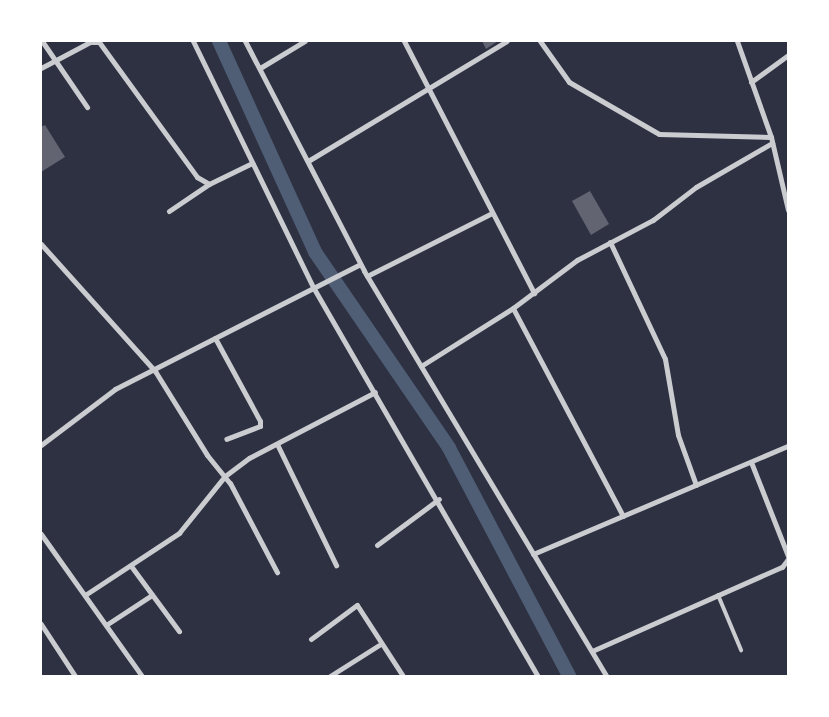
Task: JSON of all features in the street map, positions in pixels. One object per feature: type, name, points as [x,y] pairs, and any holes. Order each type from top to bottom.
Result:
[{"type":"street","points":[[42,41],[57,60],[87,107]]},
{"type":"street","points":[[193,41],[313,287],[439,499],[538,676]]},
{"type":"street","points":[[245,41],[360,264],[606,676]]},
{"type":"street","points":[[260,68],[305,41]]},
{"type":"street","points":[[404,41],[429,93],[534,293]]},
{"type":"street","points":[[308,161],[429,93],[507,41]]},
{"type":"street","points":[[540,41],[570,82],[659,134],[771,136]]},
{"type":"street","points":[[737,41],[771,136],[788,210]]},
{"type":"street","points":[[41,68],[90,42],[100,42],[184,163],[209,184]]},
{"type":"street","points":[[751,82],[788,55]]},
{"type":"street","points":[[421,366],[514,308],[577,260],[610,242],[772,143]]},
{"type":"street","points":[[169,212],[209,184],[252,163]]},
{"type":"street","points":[[367,276],[492,213]]},
{"type":"street","points":[[610,242],[665,359],[678,435],[696,485]]},
{"type":"street","points":[[41,244],[155,371],[207,455],[225,476],[276,572]]},
{"type":"street","points":[[41,445],[98,399],[360,264]]},
{"type":"street","points":[[514,308],[623,516]]},
{"type":"street","points":[[215,338],[260,421],[260,426],[226,439]]},
{"type":"street","points":[[85,595],[179,533],[225,476],[277,444],[375,392]]},
{"type":"street","points":[[277,444],[336,565]]},
{"type":"street","points":[[533,554],[788,446]]},
{"type":"street","points":[[592,651],[782,567],[788,557],[751,462]]},
{"type":"street","points":[[377,545],[439,499]]},
{"type":"street","points":[[41,534],[142,676]]},
{"type":"street","points":[[131,566],[179,631]]},
{"type":"street","points":[[106,625],[152,595]]},
{"type":"street","points":[[312,639],[357,605],[379,645],[403,676]]},
{"type":"street","points":[[41,624],[75,676]]},
{"type":"street","points":[[330,676],[379,645]]},
{"type":"lane","points":[[718,595],[741,650]]},
{"type":"building","points":[[482,41],[498,41],[486,49]]},
{"type":"building","points":[[45,125],[65,157],[41,172],[41,127]]},
{"type":"building","points":[[590,191],[609,224],[591,235],[572,201]]},
{"type":"waterway","points":[[219,41],[315,252],[449,448],[569,676]]}]
